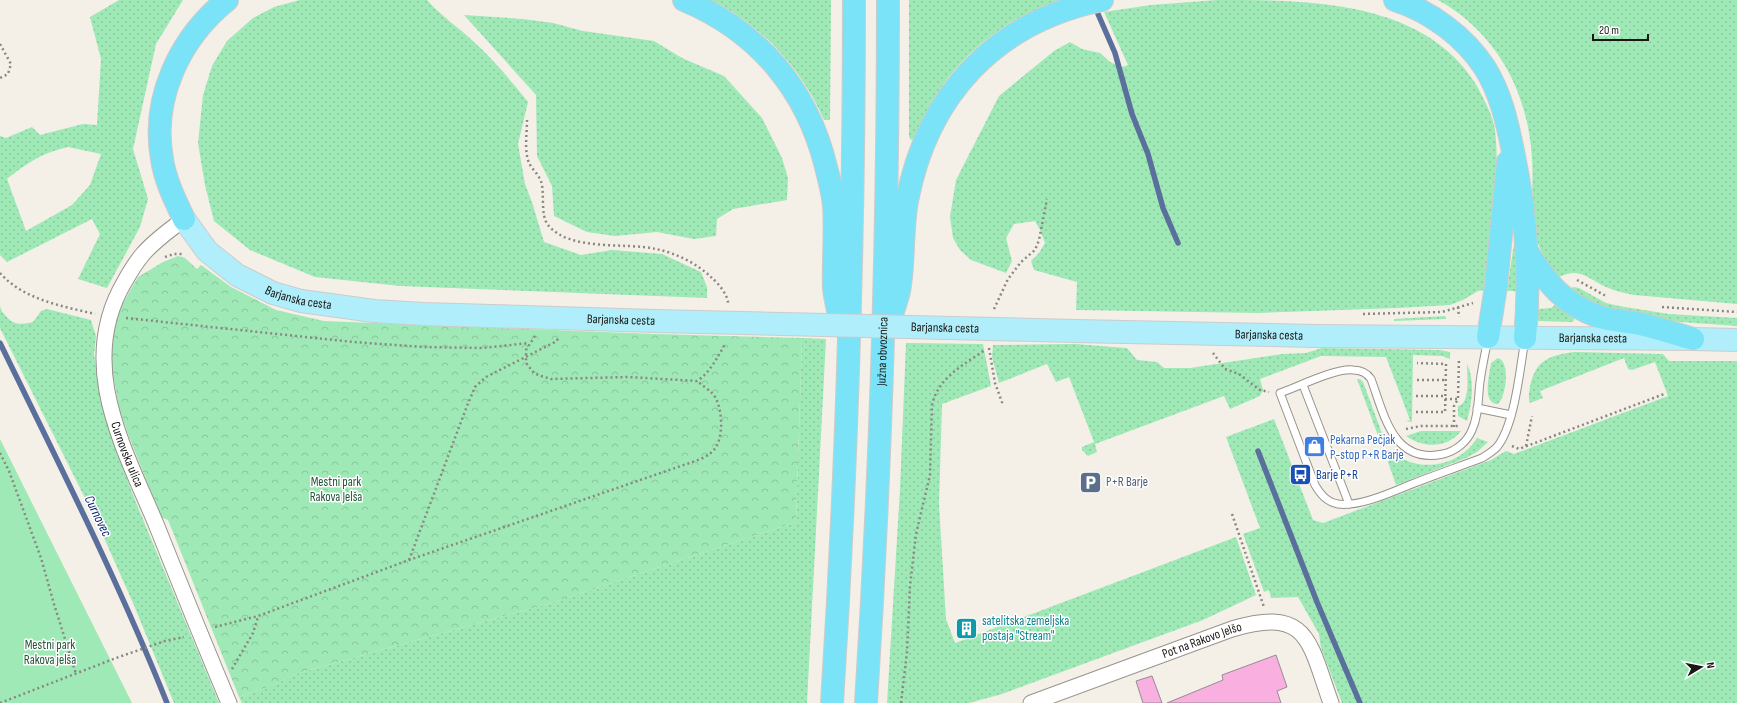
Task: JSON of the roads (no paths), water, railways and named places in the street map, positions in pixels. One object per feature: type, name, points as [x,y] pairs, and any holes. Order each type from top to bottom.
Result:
[{"type":"highway","points":[[184,219],[170,188],[161,158],[160,139],[162,106],[172,72],[189,40],[214,11],[227,0]]},
{"type":"highway","points":[[684,0],[708,11],[750,39],[787,79],[815,129],[823,153],[834,204],[836,229],[834,289],[848,361]]},
{"type":"highway","points":[[832,703],[848,361],[853,172],[854,0]]},
{"type":"highway","name":"Južna obvoznica","points":[[866,703],[876,533],[883,341],[887,194],[888,0]]},
{"type":"highway","points":[[883,341],[900,286],[907,202],[923,142],[934,120],[963,79],[995,46],[1036,22],[1060,11],[1102,0]]},
{"type":"highway","points":[[1395,0],[1411,6],[1436,20],[1469,47],[1486,70],[1497,91],[1510,137],[1523,205],[1528,252],[1529,302],[1525,338]]},
{"type":"highway","points":[[1488,337],[1496,286],[1510,137]]},
{"type":"highway","points":[[1528,252],[1544,278],[1557,292],[1573,304],[1588,312],[1602,317],[1639,324],[1693,339]]},
{"type":"main road","name":"Barjanska cesta","points":[[184,219],[207,251],[228,268],[248,281],[286,297],[312,303],[374,311],[540,318],[1201,334],[1737,340]]},
{"type":"street","name":"Curnovska ulica","points":[[184,219],[152,244],[133,267],[114,300],[108,317],[103,350],[107,392],[122,442],[229,703]]},
{"type":"street","name":"Pot na Rakovo Jelšo","points":[[1032,703],[1232,629],[1253,623],[1268,621],[1287,624],[1303,634],[1311,646],[1331,703]]},
{"type":"lane","points":[[1488,337],[1478,408],[1472,430],[1469,436],[1452,451],[1437,455],[1419,454],[1404,447],[1393,435],[1372,379],[1368,374],[1354,370],[1344,370],[1303,384],[1280,394],[1315,486],[1320,494],[1331,502],[1349,504],[1377,497],[1482,458],[1497,446],[1504,435],[1511,415],[1525,338]]},
{"type":"lane","points":[[1303,384],[1349,504]]},
{"type":"lane","points":[[1478,408],[1511,415]]},
{"type":"waterway","points":[[1098,14],[1115,53],[1132,114],[1148,154],[1163,208],[1178,243]]},
{"type":"waterway","name":"Curnovec","points":[[0,343],[108,566],[167,703]]},
{"type":"waterway","points":[[1258,451],[1317,602],[1360,703]]},
{"type":"place","name":"Pekarna Pečjak P-stop P+R Barje","points":[[1315,447]]},
{"type":"place","name":"Barje P+R","points":[[1300,475]]},
{"type":"place","name":"P+R Barje","points":[[1091,482]]},
{"type":"place","name":"satelitska zemeljska postaja \"Stream\"","points":[[966,628]]},
{"type":"park label","name":"Mestni park Rakova Jelša","points":[[336,490]]},
{"type":"park label","name":"Mestni park Rakova jelša","points":[[50,652]]}]
